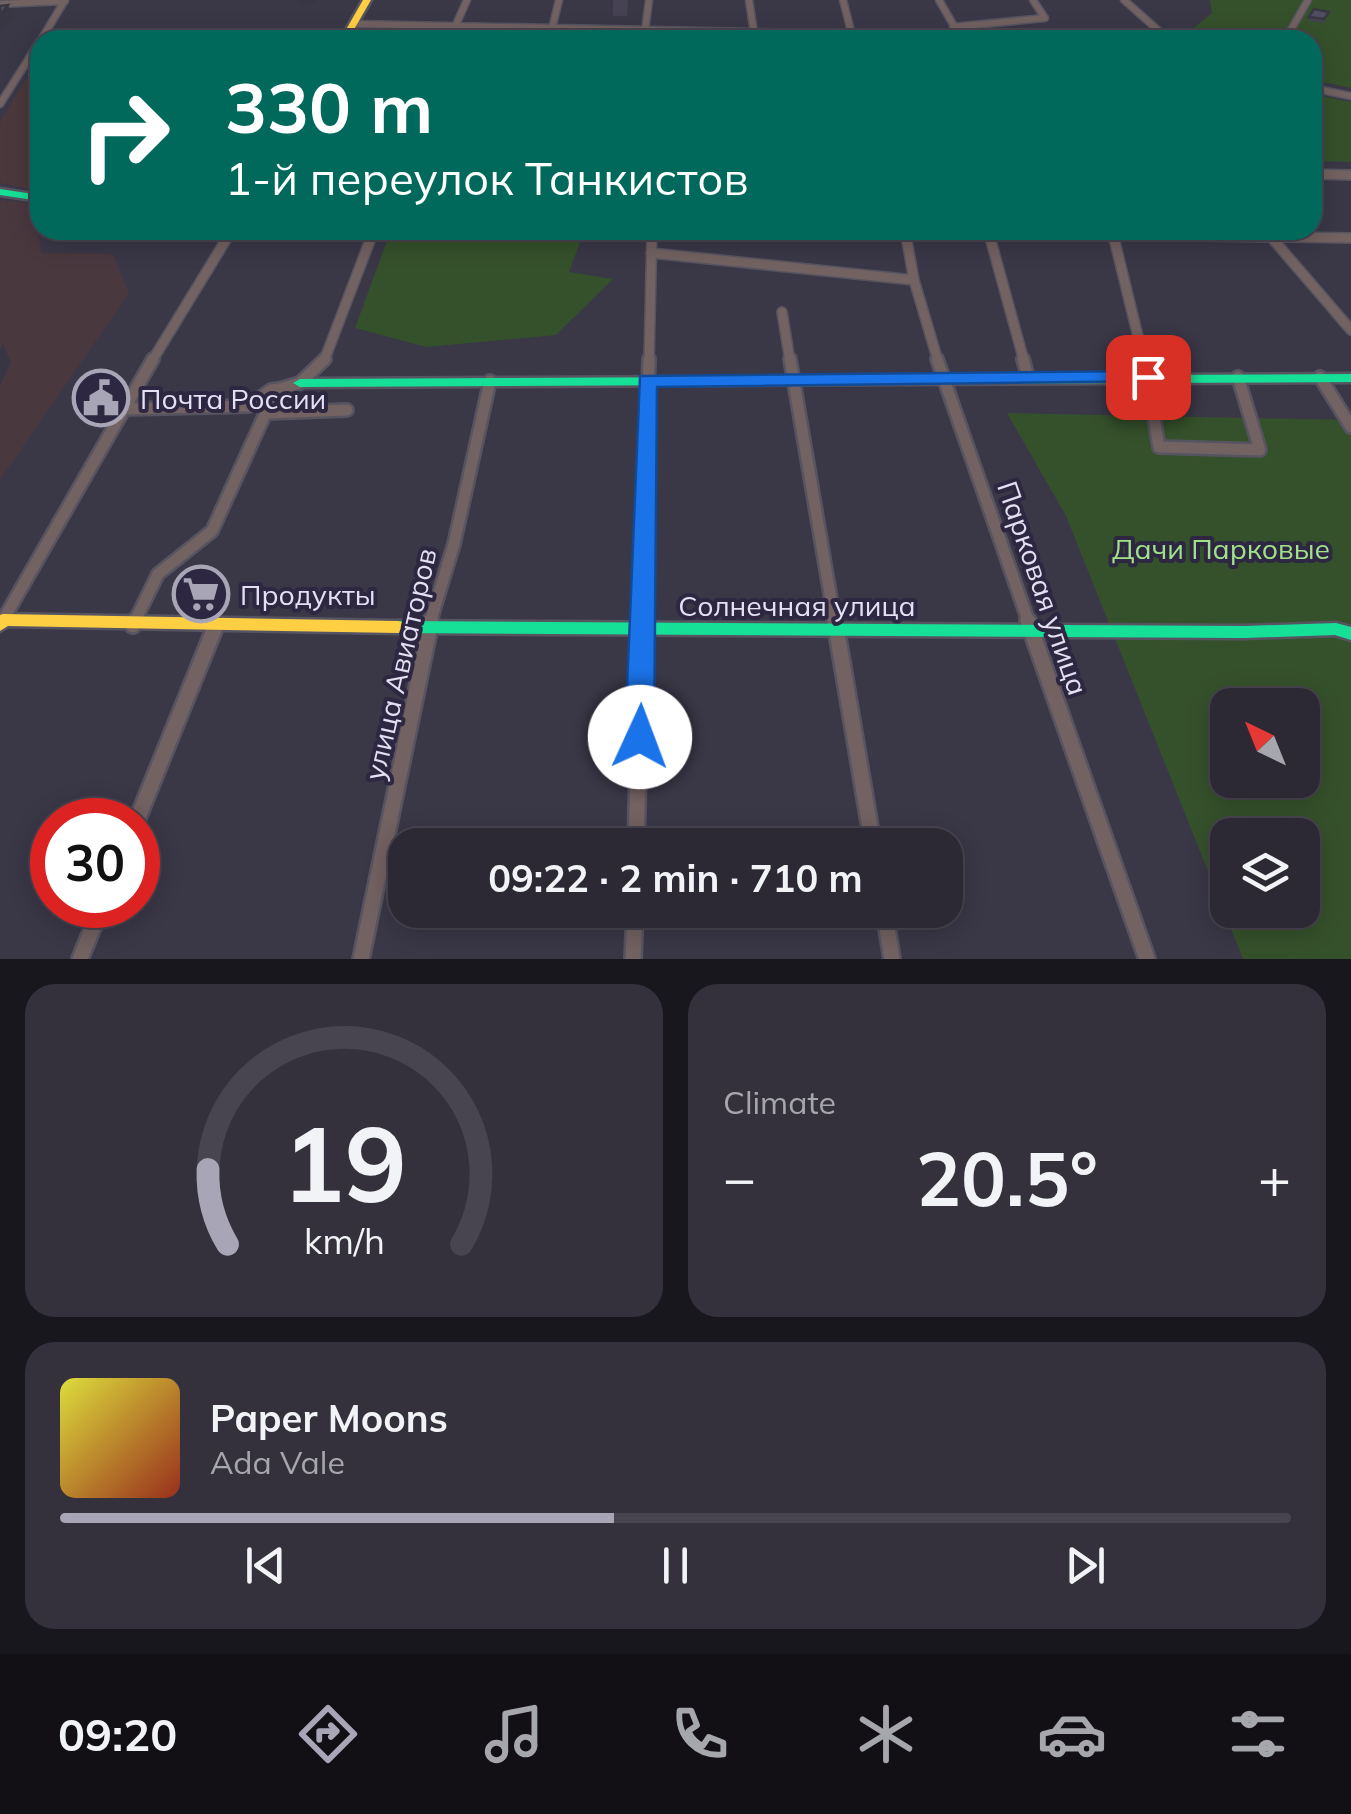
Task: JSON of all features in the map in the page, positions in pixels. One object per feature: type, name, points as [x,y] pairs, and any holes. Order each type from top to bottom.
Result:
[{"type":"street","points":[[350,30],[367,0]]},
{"type":"street","points":[[455,27],[466,0]]},
{"type":"street","points":[[552,29],[559,0]]},
{"type":"street","points":[[646,30],[650,0]]},
{"type":"street","points":[[749,0],[754,30]]},
{"type":"street","points":[[842,0],[851,30]]},
{"type":"street","points":[[938,0],[955,30]]},
{"type":"street","points":[[953,27],[1045,18],[1033,0]]},
{"type":"street","points":[[1124,0],[1158,30]]},
{"type":"street","points":[[1290,30],[1308,0]]},
{"type":"street","points":[[0,4],[65,1]]},
{"type":"street","points":[[46,30],[65,1]]},
{"type":"street","points":[[354,24],[599,30]]},
{"type":"street","points":[[0,104],[30,56]]},
{"type":"street","points":[[1322,90],[1351,96]]},
{"type":"street","points":[[1322,174],[1351,175]]},
{"type":"street","points":[[0,192],[30,196]]},
{"type":"street","points":[[1322,238],[1351,238]]},
{"type":"street","points":[[1,622],[226,240]]},
{"type":"street","points":[[300,383],[322,364],[370,240]]},
{"type":"street","points":[[636,828],[652,240]]},
{"type":"street","name":"Парковая улица","points":[[907,240],[914,280],[943,379],[1147,959]]},
{"type":"street","points":[[991,240],[1028,377]]},
{"type":"street","points":[[1114,240],[1148,377],[1159,447],[1260,450],[1238,377]]},
{"type":"street","points":[[1274,240],[1351,330]]},
{"type":"street","points":[[651,253],[914,280]]},
{"type":"street","points":[[782,312],[871,828]]},
{"type":"street","points":[[1320,378],[1351,427]]},
{"type":"street","points":[[124,409],[249,406],[271,390],[300,383],[1351,378]]},
{"type":"street","name":"улица Авиаторов","points":[[361,959],[428,626],[454,544],[490,381]]},
{"type":"street","points":[[133,625],[158,574],[212,530],[279,390]]},
{"type":"street","points":[[266,413],[347,410]]},
{"type":"street","name":"Солнечная улица","points":[[1,622],[839,631],[1336,629],[1351,634]]},
{"type":"street","points":[[146,798],[216,625]]},
{"type":"street","points":[[80,959],[93,928]]},
{"type":"street","points":[[633,959],[634,928]]},
{"type":"street","points":[[887,928],[892,959]]},
{"type":"shaded area","points":[[26,79],[30,79],[30,189],[0,183],[0,121]]},
{"type":"shaded area","points":[[0,200],[30,203],[30,240],[40,240],[42,253],[113,254],[129,293],[0,480]]},
{"type":"green space","points":[[1210,0],[1351,0],[1351,88],[1322,82],[1322,30],[1191,30],[1212,13]]},
{"type":"green space","points":[[1322,96],[1351,102],[1351,162],[1322,161]]},
{"type":"green space","points":[[387,240],[581,240],[569,272],[613,279],[556,335],[426,347],[355,328]]},
{"type":"green space","name":"Дачи Парковые","points":[[1007,413],[1351,420],[1351,959],[1243,959],[1231,928],[1320,928],[1320,818],[1210,818],[1210,876],[1066,516]]},
{"type":"building","points":[[1314,9],[1329,12],[1324,19],[1309,17]]},
{"type":"traffic: fast","points":[[0,192],[30,196]]},
{"type":"traffic: fast","points":[[300,383],[1351,378]]},
{"type":"traffic: fast","points":[[398,627],[1245,632],[1336,629],[1351,634]]},
{"type":"traffic: slow","points":[[350,30],[367,0]]},
{"type":"traffic: slow","points":[[0,625],[3,620],[398,627]]},
{"type":"place","name":"Почта России","points":[[101,398]]},
{"type":"place","name":"Продукты","points":[[201,594]]},
{"type":"route","points":[[640,737],[647,380],[1148,377]]}]
